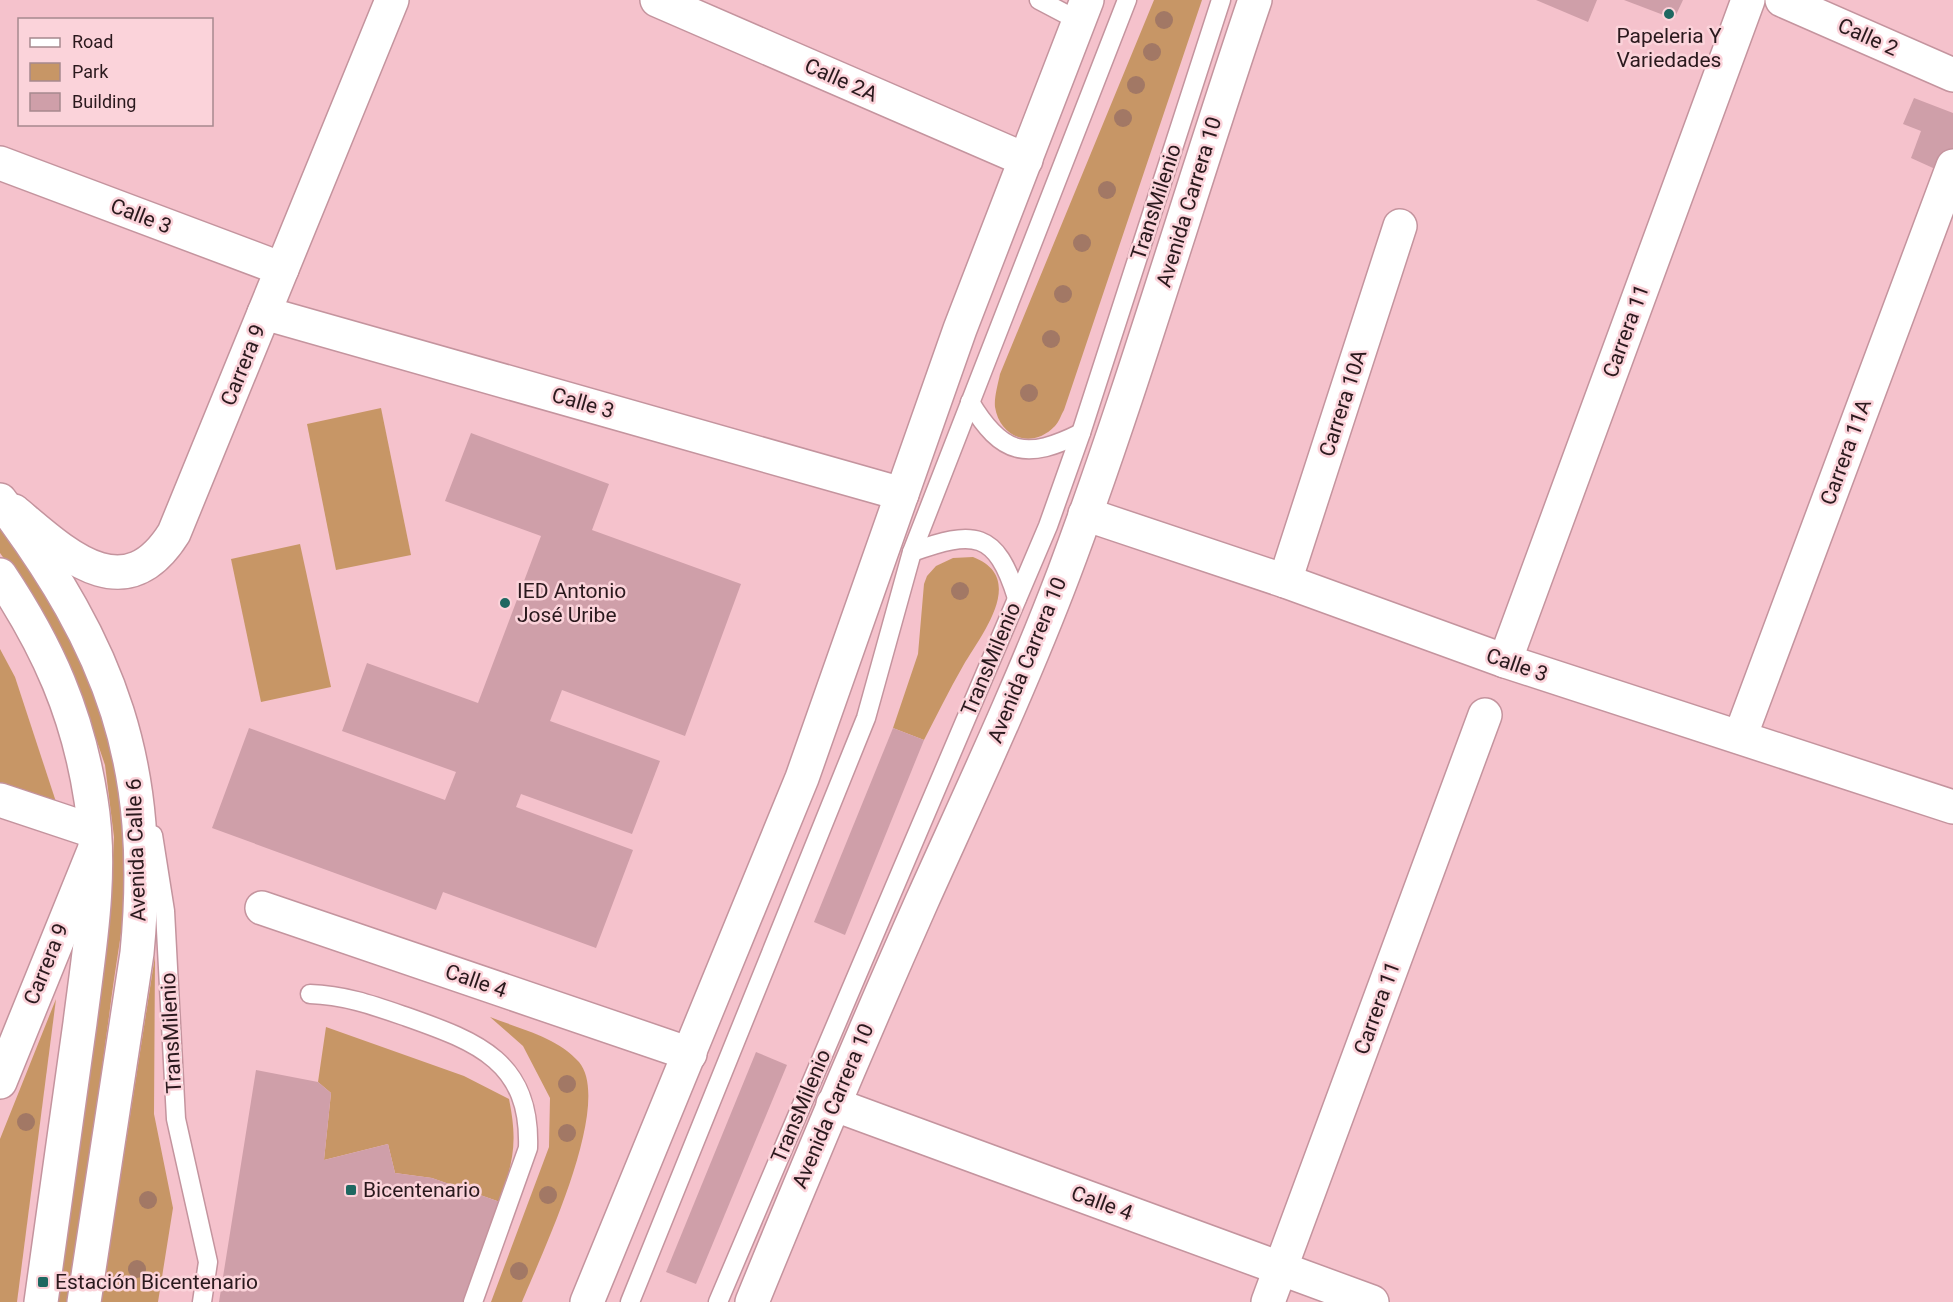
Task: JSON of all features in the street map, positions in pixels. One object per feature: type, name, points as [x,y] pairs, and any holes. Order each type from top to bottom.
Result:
[{"type":"street","name":"Carrera 9","points":[[0,500],[69,557],[94,569],[115,572],[135,569],[152,561],[164,550],[174,533],[392,0]]},
{"type":"street","name":"Calle 2A","points":[[657,0],[1026,160]]},
{"type":"street","name":"Avenida Carrera 10","points":[[752,1302],[832,1104],[990,751],[1063,574],[1150,326],[1204,150],[1255,0]]},
{"type":"street","name":"Carrera 11","points":[[1505,661],[1748,0]]},
{"type":"street","name":"Calle 2","points":[[1782,0],[1953,75]]},
{"type":"street","points":[[587,1302],[802,777],[960,329],[1083,11]]},
{"type":"street","name":"Calle 3","points":[[0,163],[282,268]]},
{"type":"street","name":"Carrera 11A","points":[[1740,737],[1953,166]]},
{"type":"street","name":"Carrera 10A","points":[[1285,581],[1400,226]]},
{"type":"street","name":"Calle 3","points":[[264,313],[902,494]]},
{"type":"street","name":"Avenida Calle 6","points":[[0,500],[55,578],[83,626],[108,682],[132,764],[138,823],[140,914],[84,1302]]},
{"type":"street","name":"Calle 3","points":[[1085,514],[1285,581],[1505,661],[1953,807]]},
{"type":"street","name":"Avenida Calle 6","points":[[0,575],[45,648],[68,703],[83,756],[92,802],[94,839],[87,961],[40,1302]]},
{"type":"street","name":"Carrera 11","points":[[1268,1302],[1485,715]]},
{"type":"street","points":[[0,800],[94,839]]},
{"type":"street","name":"Carrera 9","points":[[0,1082],[94,839]]},
{"type":"street","name":"Calle 4","points":[[262,908],[690,1054]]},
{"type":"street","name":"Calle 4","points":[[832,1104],[1372,1302]]},
{"type":"lane","points":[[1039,0],[1083,11]]},
{"type":"lane","points":[[630,1302],[866,718],[912,552],[1127,0]]},
{"type":"lane","name":"TransMilenio","points":[[718,1302],[1048,526],[1081,433],[1221,0]]},
{"type":"lane","points":[[970,402],[989,432],[1016,449],[1035,451],[1054,446],[1081,433]]},
{"type":"lane","points":[[912,552],[957,538],[980,540],[993,548],[1008,568],[1017,598]]},
{"type":"lane","name":"TransMilenio","points":[[132,764],[153,835],[165,911],[176,1119],[208,1262],[202,1302]]},
{"type":"lane","points":[[310,994],[355,999],[476,1044],[499,1063],[523,1098],[529,1127],[528,1148],[473,1302]]},
{"type":"green space","points":[[1154,0],[1202,0],[1064,410],[1056,424],[1046,433],[1037,438],[1018,437],[1010,433],[998,418],[995,403],[1000,374]]},
{"type":"green space","points":[[381,408],[411,555],[336,570],[307,424]]},
{"type":"green space","points":[[0,529],[48,596],[88,674],[117,757],[125,799],[128,859],[125,900],[68,1302],[55,1302],[110,915],[114,837],[105,765],[76,680],[40,609],[0,553]]},
{"type":"green space","points":[[300,544],[331,687],[261,702],[231,559]]},
{"type":"green space","points":[[973,557],[989,566],[997,579],[999,593],[995,608],[989,623],[958,675],[924,740],[893,728],[918,654],[924,584],[927,576],[936,566],[953,558]]},
{"type":"green space","points":[[0,649],[15,677],[59,811],[0,790]]},
{"type":"green space","points":[[155,956],[154,1114],[173,1208],[158,1302],[101,1302]]},
{"type":"green space","points":[[56,999],[17,1302],[0,1302],[0,1139]]},
{"type":"green space","points":[[490,1017],[560,1046],[579,1062],[587,1082],[588,1111],[571,1180],[522,1302],[491,1302],[549,1147],[550,1098],[523,1046]]},
{"type":"green space","points":[[326,1027],[464,1076],[509,1099],[514,1140],[513,1152],[500,1202],[432,1178],[395,1173],[388,1144],[324,1160],[331,1093],[318,1082]]},
{"type":"building","points":[[1536,0],[1597,0],[1588,22]]},
{"type":"building","name":"Papeleria Y Variedades","points":[[1624,0],[1683,0],[1674,19]]},
{"type":"building","points":[[1914,98],[1953,113],[1953,154],[1944,173],[1911,158],[1921,131],[1903,124]]},
{"type":"building","points":[[471,433],[609,484],[592,530],[741,584],[685,736],[562,690],[550,721],[660,761],[632,834],[521,794],[516,807],[633,850],[596,948],[443,892],[436,910],[212,828],[249,728],[445,800],[456,772],[342,731],[367,663],[478,703],[541,536],[445,501]]},
{"type":"building","points":[[893,728],[924,740],[845,935],[814,922]]},
{"type":"building","points":[[756,1052],[787,1065],[696,1284],[666,1272]]},
{"type":"building","name":"Bicentenario","points":[[256,1070],[318,1082],[331,1093],[324,1160],[388,1144],[395,1173],[432,1178],[500,1202],[463,1302],[219,1302]]},
{"type":"place","name":"Papeleria Y Variedades","points":[[1669,14]]},
{"type":"place","name":"IED Antonio José Uribe","points":[[505,603]]},
{"type":"place","name":"Bicentenario","points":[[351,1190]]},
{"type":"place","name":"Estación Bicentenario","points":[[43,1282]]}]
